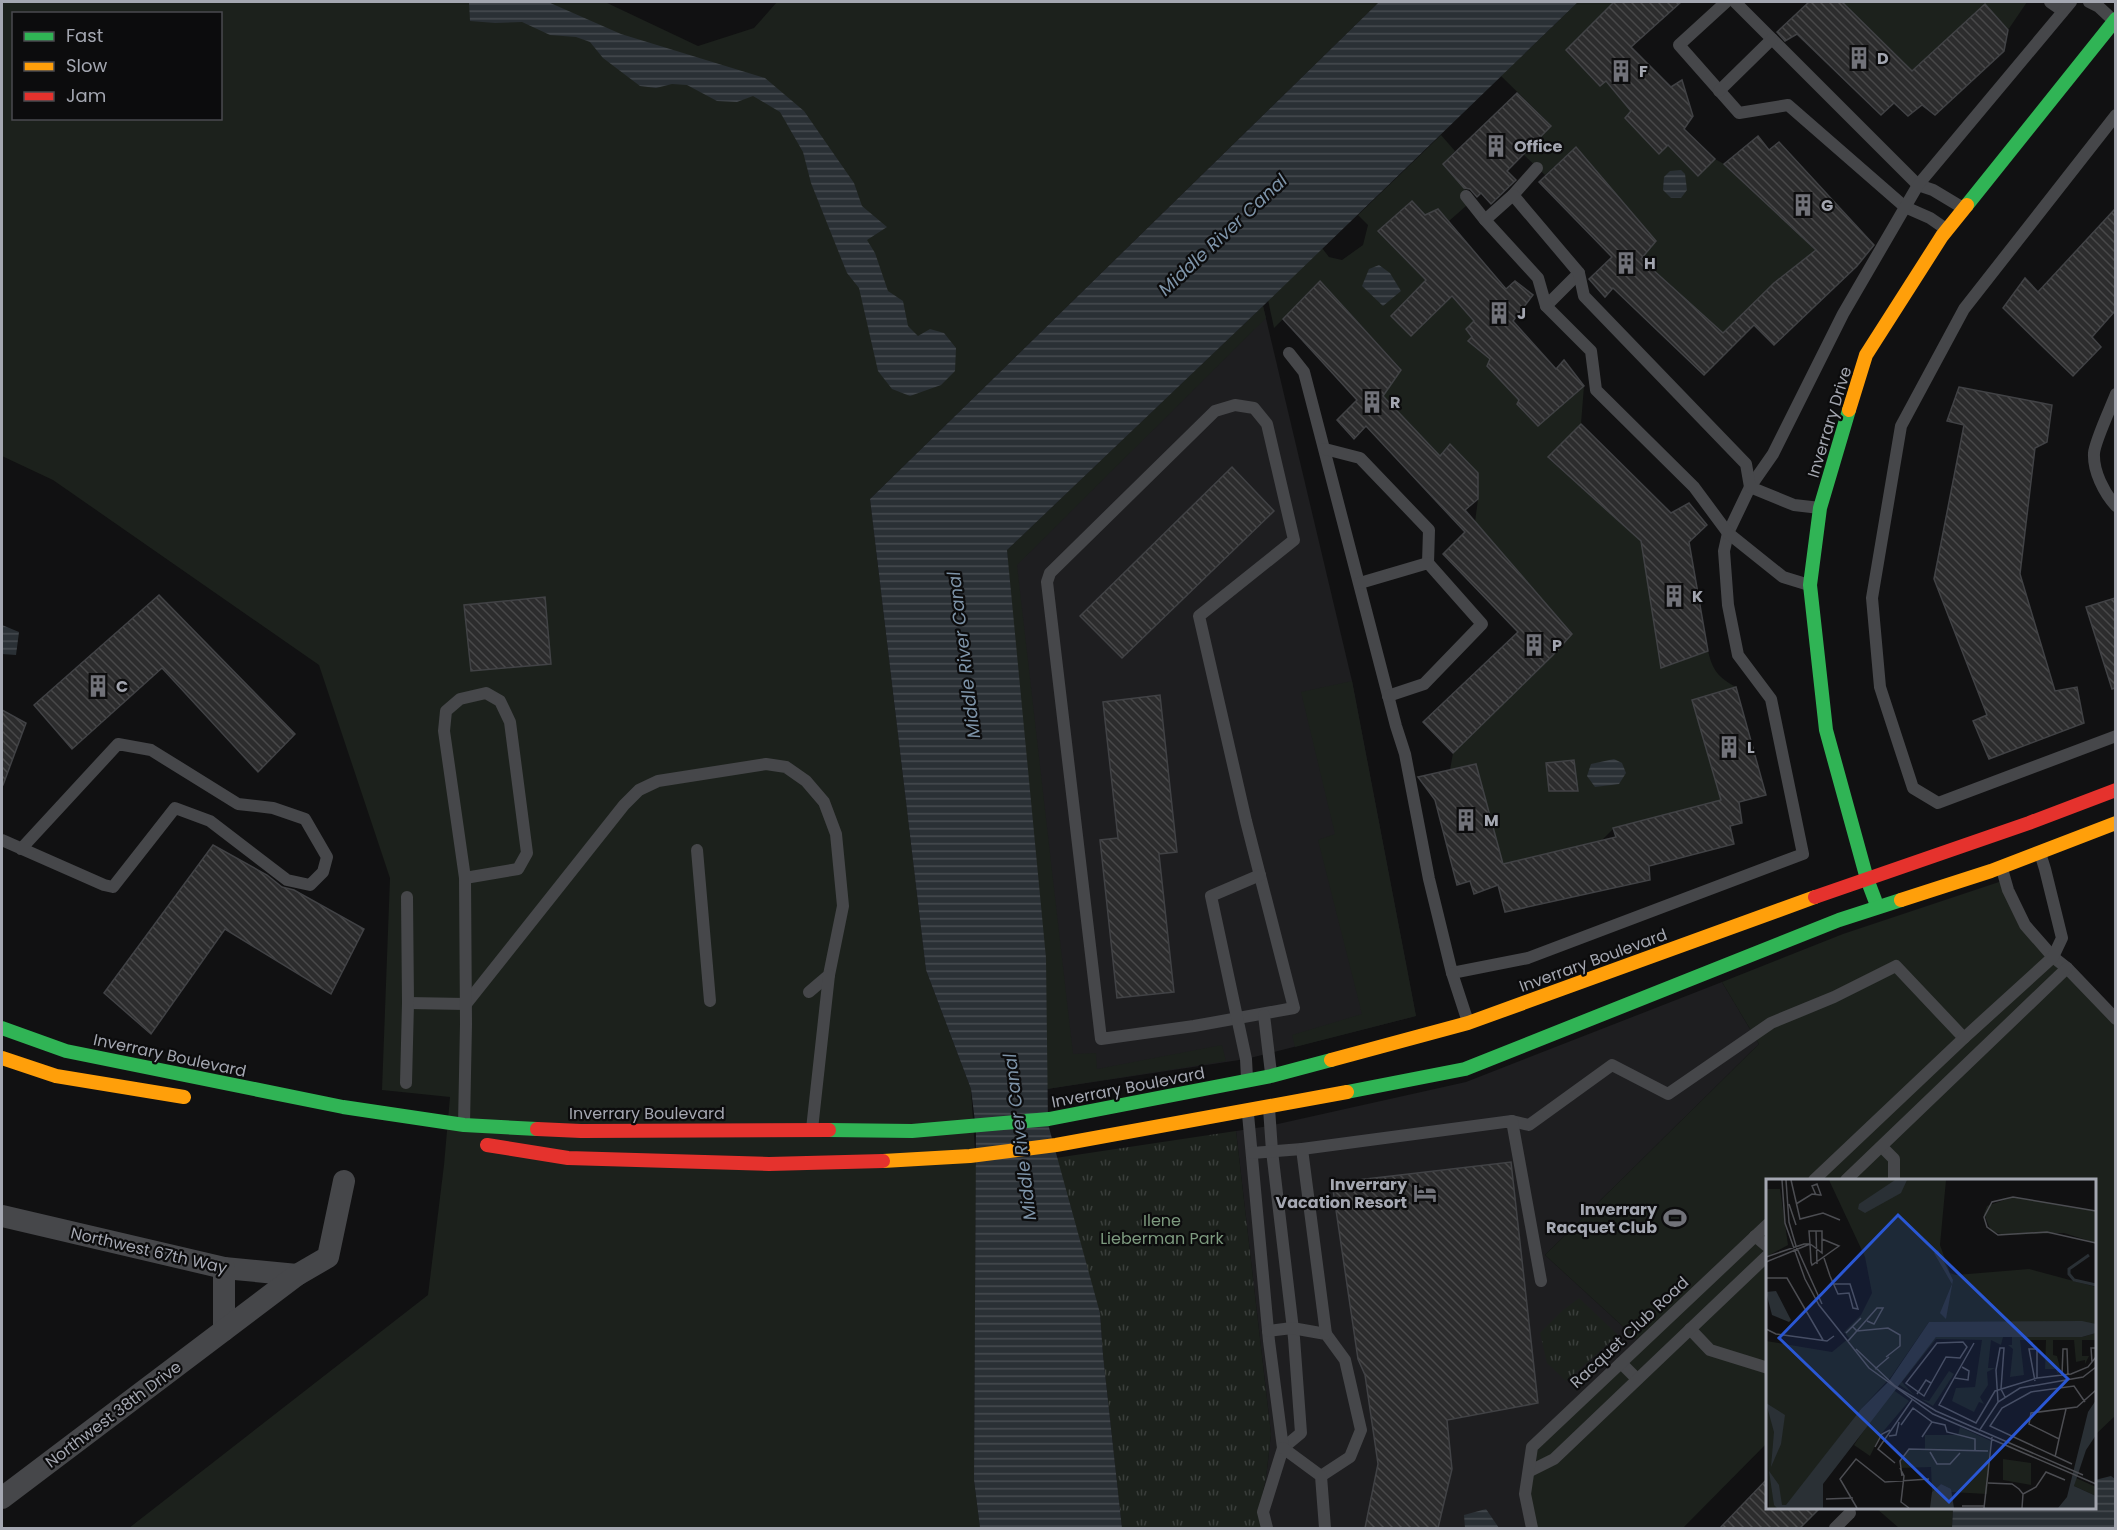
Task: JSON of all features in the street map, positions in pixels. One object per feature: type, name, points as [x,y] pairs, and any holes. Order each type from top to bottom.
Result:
[{"type":"street","name":"Inverrary Drive","points":[[1878,908],[1867,879],[1826,730],[1810,585],[1820,508],[1866,355],[1947,230],[2115,20]]},
{"type":"street","name":"Inverrary Boulevard","points":[[475,1143],[568,1158],[769,1164],[812,1147],[912,1131],[1049,1119],[1465,1069],[1839,920],[1878,908],[1995,852],[2034,837],[2115,790]]},
{"type":"street","name":"Inverrary Boulevard","points":[[2,1028],[66,1051],[343,1107],[464,1125],[812,1147],[914,1160],[970,1156],[1056,1145],[1270,1092],[1867,879],[1995,852],[2034,837],[2115,823]]},
{"type":"street","points":[[2,1058],[56,1076],[196,1098]]},
{"type":"street","name":"Northwest 38th Drive","points":[[2,1498],[297,1275],[328,1257],[344,1181]]},
{"type":"street","name":"Northwest 67th Way","points":[[2,1216],[224,1268],[297,1275]]},
{"type":"street","points":[[224,1268],[224,1330]]},
{"type":"lane","points":[[1726,2],[1679,45],[1739,113],[1788,105],[1905,207],[1930,218],[1947,230]]},
{"type":"lane","points":[[1735,2],[1918,185],[1933,190],[1964,209]]},
{"type":"lane","points":[[1452,973],[1528,958],[1803,854],[1771,699],[1738,655],[1728,605],[1724,551],[1728,533],[1750,487],[1773,454],[1843,314],[1918,185],[2067,6],[2050,2]]},
{"type":"lane","points":[[2089,2],[2115,20]]},
{"type":"lane","points":[[1719,91],[1772,39]]},
{"type":"lane","points":[[2115,115],[1964,309],[1901,426],[1872,598],[1880,687],[1913,788],[1938,803],[2115,736]]},
{"type":"lane","points":[[1485,220],[1513,195],[1537,168]]},
{"type":"lane","points":[[1513,195],[1579,273],[1584,296],[1746,464],[1750,487]]},
{"type":"lane","points":[[1466,196],[1538,278],[1546,306],[1591,351],[1596,390],[1694,487],[1728,533],[1783,577],[1810,585]]},
{"type":"lane","points":[[1546,306],[1579,273]]},
{"type":"lane","points":[[1289,353],[1304,372],[1325,449],[1405,754],[1429,879],[1452,973],[1468,1023]]},
{"type":"lane","points":[[2115,394],[2094,452],[2096,470],[2115,506]]},
{"type":"lane","points":[[1234,405],[1254,408],[1267,424],[1294,540],[1199,616],[1294,1008],[1264,1015],[1101,1039],[1047,582],[1050,573],[1215,411],[1234,405]]},
{"type":"lane","points":[[1325,449],[1360,458],[1429,530],[1428,563],[1482,624],[1424,684],[1388,696]]},
{"type":"lane","points":[[1750,487],[1794,505],[1820,508]]},
{"type":"lane","points":[[1360,583],[1428,563]]},
{"type":"lane","points":[[464,1125],[465,878],[444,731],[446,711],[460,699],[486,693],[500,700],[510,722],[527,853],[518,869],[465,878]]},
{"type":"lane","points":[[2,840],[21,849],[104,885],[113,887],[175,808],[210,820],[287,880],[310,885],[323,872],[327,857],[305,819],[273,808],[237,804],[151,750],[118,744],[21,849]]},
{"type":"lane","points":[[466,1004],[579,861],[639,790],[658,781],[766,764],[786,767],[806,781],[825,802],[836,834],[843,906],[829,975],[812,1147]]},
{"type":"lane","points":[[1815,1179],[2054,957],[2062,938],[2045,868],[2034,837]]},
{"type":"lane","points":[[697,850],[710,1001]]},
{"type":"lane","points":[[1995,852],[2008,890],[2025,925],[2115,1019]]},
{"type":"lane","points":[[1260,875],[1211,896],[1246,1059],[1251,1152],[1268,1331],[1283,1448],[1263,1512],[1267,1528]]},
{"type":"lane","points":[[406,1083],[407,897]]},
{"type":"lane","points":[[1251,1152],[1302,1149],[1512,1121],[1529,1125],[1612,1065],[1668,1094],[1771,1023],[1834,997],[1896,966],[1975,1058]]},
{"type":"lane","points":[[1847,1179],[2067,968]]},
{"type":"lane","points":[[809,992],[829,975]]},
{"type":"lane","points":[[408,1003],[466,1004]]},
{"type":"lane","points":[[1264,1015],[1270,1053],[1272,1151],[1301,1433],[1283,1448]]},
{"type":"lane","points":[[1512,1121],[1541,1281]]},
{"type":"lane","points":[[1853,1144],[1868,1160]]},
{"type":"lane","points":[[1882,1147],[1894,1159],[1894,1179]]},
{"type":"lane","points":[[1302,1149],[1326,1334],[1345,1360],[1361,1430],[1350,1457],[1321,1476]]},
{"type":"lane","points":[[1259,1227],[1279,1223]]},
{"type":"lane","name":"Racquet Club Road","points":[[1532,1528],[1525,1494],[1532,1447],[1766,1225]]},
{"type":"lane","points":[[1755,1236],[1766,1246]]},
{"type":"lane","points":[[1530,1471],[1554,1459],[1766,1256]]},
{"type":"lane","points":[[1268,1331],[1292,1328],[1326,1334]]},
{"type":"lane","points":[[1690,1329],[1710,1350],[1766,1368]]},
{"type":"lane","points":[[1621,1363],[1637,1379]]},
{"type":"lane","points":[[1283,1448],[1321,1476],[1325,1528]]},
{"type":"lane","points":[[1835,1528],[1850,1513]]},
{"type":"shaded area","points":[[1263,306],[1352,681],[1416,1016],[1246,1059],[1047,1089],[1046,958],[1007,550]]},
{"type":"shaded area","name":"Inverrary Vacation Resort","points":[[1722,982],[1759,1044],[1545,1255],[1641,1343],[1532,1528],[1262,1528],[1258,1515],[1266,1478],[1271,1434],[1236,1131],[1269,1126],[1466,1082]]},
{"type":"green space","points":[[2,2],[605,2],[698,46],[754,28],[777,2],[1379,2],[870,499],[926,970],[971,1089],[976,1167],[974,1480],[980,1528],[129,1528],[428,1295],[450,1097],[382,1090],[390,878],[319,665],[53,480],[2,456]]},
{"type":"green space","points":[[1578,2],[1614,2],[1566,51],[1600,85],[1607,80],[1631,111],[1625,118],[1659,153],[1684,129],[1816,250],[1774,283],[1743,313],[1735,344],[1641,259],[1576,147],[1545,175],[1523,154],[1551,125],[1501,76]]},
{"type":"green space","points":[[1842,2],[2027,2],[2008,30],[1985,4],[1908,75],[1897,56]]},
{"type":"green space","points":[[1441,135],[1455,151],[1443,164],[1474,199],[1449,221],[1438,209],[1425,215],[1411,201],[1379,232],[1443,297],[1453,298],[1464,310],[1471,306],[1480,315],[1466,329],[1472,337],[1468,341],[1490,359],[1519,400],[1517,404],[1538,426],[1584,386],[1581,424],[1548,458],[1641,541],[1662,668],[1708,651],[1717,673],[1736,687],[1692,700],[1721,800],[1614,828],[1602,840],[1503,864],[1476,764],[1450,770],[1453,753],[1572,634],[1475,522],[1478,499],[1477,473],[1450,445],[1440,456],[1383,396],[1401,369],[1321,282],[1274,328],[1268,300],[1322,248],[1329,257],[1342,260],[1363,245],[1368,225],[1358,215]]},
{"type":"green space","points":[[1263,306],[1266,318],[1017,565],[1073,1054],[1096,1053],[1097,1069],[1222,1045],[1226,1061],[1047,1089],[1007,550]]},
{"type":"green space","points":[[1352,681],[1416,1016],[1295,1047],[1292,1035],[1362,1014],[1318,840],[1335,834],[1301,692]]},
{"type":"green space","name":"Inverrary Racquet Club","points":[[2005,880],[2025,925],[2115,1019],[2115,1416],[2096,1434],[2096,1179],[1766,1179],[1766,1444],[1683,1528],[1532,1528],[1530,1471],[1532,1447],[1641,1343],[1545,1255],[1759,1044],[1722,982],[1843,934]]},
{"type":"green space","name":"Ilene Lieberman Park","points":[[1236,1131],[1271,1434],[1266,1478],[1258,1515],[1262,1528],[1122,1528],[1100,1313],[1049,1159]]},
{"type":"green space","points":[[1579,1298],[1618,1335],[1566,1381],[1547,1363],[1540,1333]]},
{"type":"green space","points":[[1877,1509],[1953,1509],[1952,1528],[1899,1528]]},
{"type":"water","points":[[469,2],[548,2],[621,34],[765,78],[804,111],[854,183],[862,206],[887,227],[867,240],[875,253],[888,291],[903,301],[908,326],[918,336],[930,329],[944,333],[956,348],[955,371],[941,385],[910,396],[892,389],[878,371],[859,288],[847,273],[811,183],[803,152],[780,112],[753,96],[737,102],[717,101],[687,85],[672,84],[656,88],[640,86],[603,58],[590,42],[576,37],[550,35],[522,22],[470,21]]},
{"type":"water","name":"Middle River Canal","points":[[1379,2],[1578,2],[1007,550],[1046,958],[1048,1124],[1100,1313],[1122,1528],[980,1528],[974,1480],[976,1130],[971,1089],[926,970],[870,499]]},
{"type":"water","points":[[1681,170],[1685,174],[1687,190],[1681,198],[1671,198],[1663,190],[1664,177],[1670,171]]},
{"type":"water","points":[[1379,265],[1390,273],[1401,291],[1383,306],[1362,286],[1369,269]]},
{"type":"water","points":[[2,625],[19,632],[16,655],[2,654]]},
{"type":"water","points":[[1614,759],[1622,763],[1626,773],[1619,784],[1595,787],[1587,776],[1591,764]]},
{"type":"water","points":[[2111,1476],[2115,1479],[2115,1528],[1952,1528],[1953,1509],[2096,1509],[2096,1480]]},
{"type":"water","points":[[1486,1509],[1499,1528],[1465,1528],[1464,1515]]},
{"type":"building","name":"F","points":[[1614,2],[1681,2],[1631,47],[1671,87],[1682,80],[1693,116],[1684,129],[1715,159],[1698,176],[1668,145],[1659,154],[1625,118],[1631,111],[1606,81],[1600,86],[1566,50]]},
{"type":"building","name":"D","points":[[1809,2],[1842,2],[1912,71],[1985,4],[2008,30],[2004,51],[1935,115],[1922,105],[1908,116],[1894,103],[1881,115],[1797,34],[1785,41],[1777,32]]},
{"type":"building","name":"Office","points":[[1517,93],[1551,126],[1507,171],[1516,180],[1491,204],[1481,193],[1477,197],[1470,189],[1464,188],[1443,164]]},
{"type":"building","points":[[1758,136],[1769,150],[1779,142],[1874,245],[1857,266],[1774,345],[1754,325],[1704,375],[1613,288],[1605,297],[1589,279],[1612,257],[1539,182],[1576,147],[1656,241],[1641,259],[1723,333],[1774,283],[1816,250],[1724,164]]},
{"type":"building","name":"J","points":[[1412,201],[1425,215],[1438,209],[1506,289],[1515,281],[1533,295],[1513,321],[1556,369],[1564,360],[1584,386],[1538,426],[1517,404],[1519,400],[1487,366],[1490,359],[1468,341],[1472,337],[1466,329],[1474,321],[1452,296],[1411,336],[1391,316],[1426,280],[1378,231]]},
{"type":"building","points":[[2115,209],[2115,311],[2092,337],[2101,347],[2073,376],[2003,308],[2025,278],[2038,292]]},
{"type":"building","points":[[1320,281],[1401,370],[1383,396],[1440,456],[1450,444],[1478,473],[1478,499],[1465,510],[1572,634],[1453,753],[1423,722],[1518,632],[1443,554],[1465,532],[1366,426],[1354,439],[1337,420],[1357,400],[1283,319]]},
{"type":"building","points":[[1959,387],[2052,405],[2047,442],[2035,448],[2020,574],[2055,691],[2077,687],[2084,723],[1989,759],[1973,721],[1987,715],[1934,579],[1964,425],[1947,421]]},
{"type":"building","name":"K","points":[[1581,424],[1671,513],[1689,503],[1707,525],[1689,542],[1708,651],[1661,668],[1641,541],[1548,457]]},
{"type":"building","points":[[1232,467],[1274,511],[1122,658],[1080,616]]},
{"type":"building","name":"C","points":[[159,595],[295,734],[258,772],[162,668],[72,749],[34,705]]},
{"type":"building","points":[[545,597],[551,664],[471,671],[464,605]]},
{"type":"building","points":[[2115,598],[2115,688],[2112,689],[2086,607]]},
{"type":"building","points":[[1736,687],[1766,795],[1739,802],[1742,823],[1730,826],[1734,844],[1649,866],[1650,880],[1505,912],[1498,885],[1474,894],[1470,881],[1457,885],[1435,800],[1418,777],[1476,764],[1503,864],[1616,837],[1613,828],[1721,800],[1692,700]]},
{"type":"building","points":[[1160,695],[1177,852],[1159,854],[1174,992],[1117,998],[1100,840],[1118,838],[1103,702]]},
{"type":"building","points":[[2,710],[26,723],[3,785],[2,785]]},
{"type":"building","points":[[1574,760],[1578,791],[1549,791],[1546,763]]},
{"type":"building","points":[[213,845],[267,875],[282,887],[294,890],[364,929],[331,994],[225,929],[151,1034],[104,993]]},
{"type":"building","points":[[1511,1162],[1538,1403],[1447,1420],[1452,1469],[1438,1528],[1365,1528],[1378,1464],[1365,1375],[1358,1359],[1332,1183]]},
{"type":"building","points":[[1766,1480],[1766,1509],[1819,1509],[1800,1528],[1720,1528]]},
{"type":"traffic: fast","points":[[1967,205],[2116,19]]},
{"type":"traffic: fast","points":[[1849,410],[1820,508],[1810,585],[1826,730],[1867,879],[1875,900]]},
{"type":"traffic: fast","points":[[1347,1092],[1465,1069],[1839,920],[1901,900]]},
{"type":"traffic: fast","points":[[2,1028],[66,1051],[343,1107],[464,1125],[537,1129]]},
{"type":"traffic: fast","points":[[829,1130],[912,1131],[1049,1119],[1271,1076],[1331,1060]]},
{"type":"traffic: slow","points":[[1849,410],[1866,355],[1942,236],[1967,205]]},
{"type":"traffic: slow","points":[[1901,900],[1991,871],[2116,823]]},
{"type":"traffic: slow","points":[[1331,1060],[1468,1023],[1815,897]]},
{"type":"traffic: slow","points":[[2,1058],[56,1076],[184,1097]]},
{"type":"traffic: slow","points":[[883,1161],[970,1156],[1056,1145],[1347,1092]]},
{"type":"traffic: jam","points":[[1815,897],[2029,823],[2116,790]]},
{"type":"traffic: jam","points":[[537,1129],[581,1131],[829,1130]]},
{"type":"traffic: jam","points":[[487,1145],[568,1158],[769,1164],[883,1161]]},
{"type":"place","name":"D","points":[[1859,58]]},
{"type":"place","name":"F","points":[[1621,71]]},
{"type":"place","name":"Office","points":[[1496,146]]},
{"type":"place","name":"G","points":[[1803,205]]},
{"type":"place","name":"H","points":[[1626,263]]},
{"type":"place","name":"J","points":[[1499,313]]},
{"type":"place","name":"R","points":[[1372,402]]},
{"type":"place","name":"K","points":[[1674,596]]},
{"type":"place","name":"P","points":[[1534,645]]},
{"type":"place","name":"C","points":[[98,686]]},
{"type":"place","name":"L","points":[[1729,747]]},
{"type":"place","name":"M","points":[[1466,820]]},
{"type":"place","name":"Inverrary Vacation Resort","points":[[1425,1193]]},
{"type":"place","name":"Inverrary Racquet Club","points":[[1675,1218]]}]
